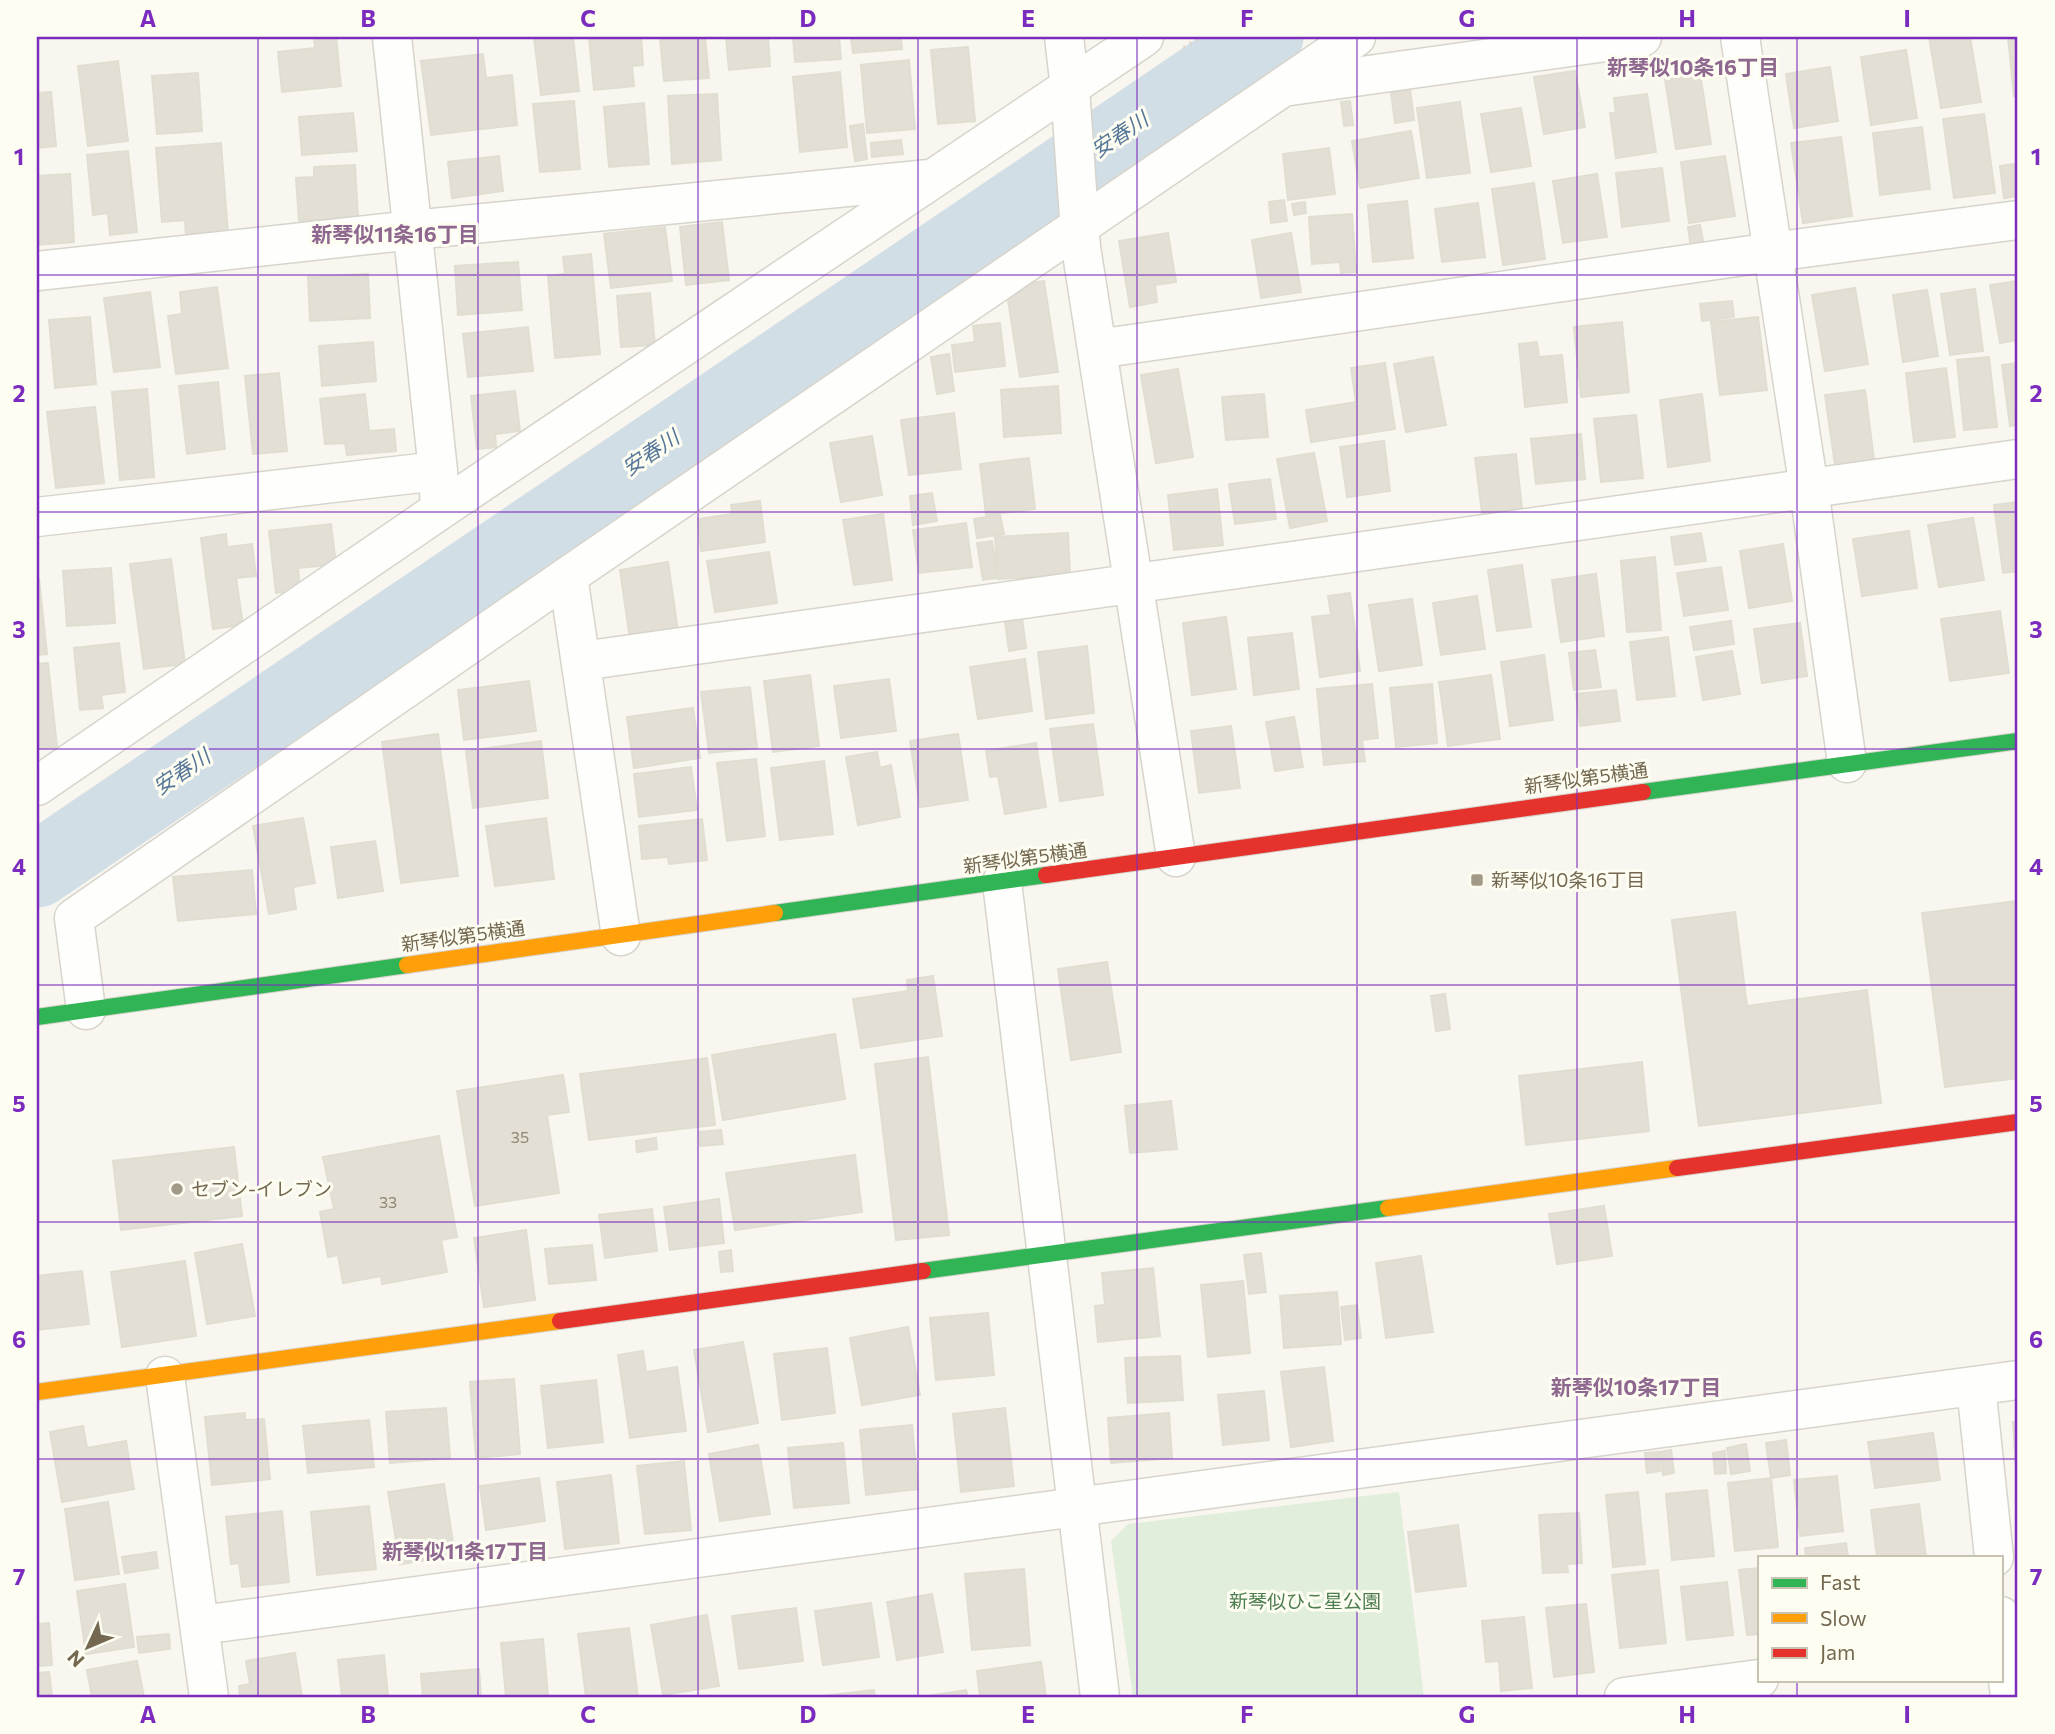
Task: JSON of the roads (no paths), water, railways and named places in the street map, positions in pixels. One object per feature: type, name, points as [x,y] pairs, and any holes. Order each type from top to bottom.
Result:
[{"type":"street","points":[[392,37],[439,471],[440,510]]},
{"type":"street","points":[[1064,37],[1079,213],[1097,349],[1176,857]]},
{"type":"street","points":[[37,786],[440,510],[1144,37]]},
{"type":"street","points":[[86,1010],[74,918],[568,576],[1079,213],[1281,88],[1356,37]]},
{"type":"street","points":[[1281,88],[1642,37]]},
{"type":"street","points":[[1740,37],[1809,489],[1847,763]]},
{"type":"street","points":[[37,271],[413,230],[934,179]]},
{"type":"street","points":[[1097,349],[1772,252],[2018,220]]},
{"type":"street","points":[[582,661],[2018,459]]},
{"type":"street","points":[[37,517],[439,471]]},
{"type":"street","points":[[568,576],[621,936]]},
{"type":"street","name":"新琴似第5横通","points":[[37,1017],[2018,741]]},
{"type":"street","points":[[1002,882],[1100,1697]]},
{"type":"street","points":[[37,1392],[2018,1122]]},
{"type":"street","points":[[165,1376],[209,1697]]},
{"type":"street","points":[[201,1625],[2018,1380]]},
{"type":"street","points":[[1976,1386],[1994,1556]]},
{"type":"street","points":[[2002,1636],[2010,1697]]},
{"type":"street","points":[[1624,1697],[1758,1679]]},
{"type":"waterway","name":"安春川","points":[[37,870],[1266,37]]},
{"type":"place","name":"新琴似10条16丁目","points":[[1477,880]]},
{"type":"place","name":"セブン-イレブン","points":[[177,1189]]},
{"type":"district","name":"新琴似10条16丁目","points":[[1693,68]]},
{"type":"district","name":"新琴似11条16丁目","points":[[395,235]]},
{"type":"district","name":"新琴似10条17丁目","points":[[1636,1388]]},
{"type":"district","name":"新琴似11条17丁目","points":[[465,1552]]},
{"type":"park label","name":"新琴似ひこ星公園","points":[[1305,1601]]}]
